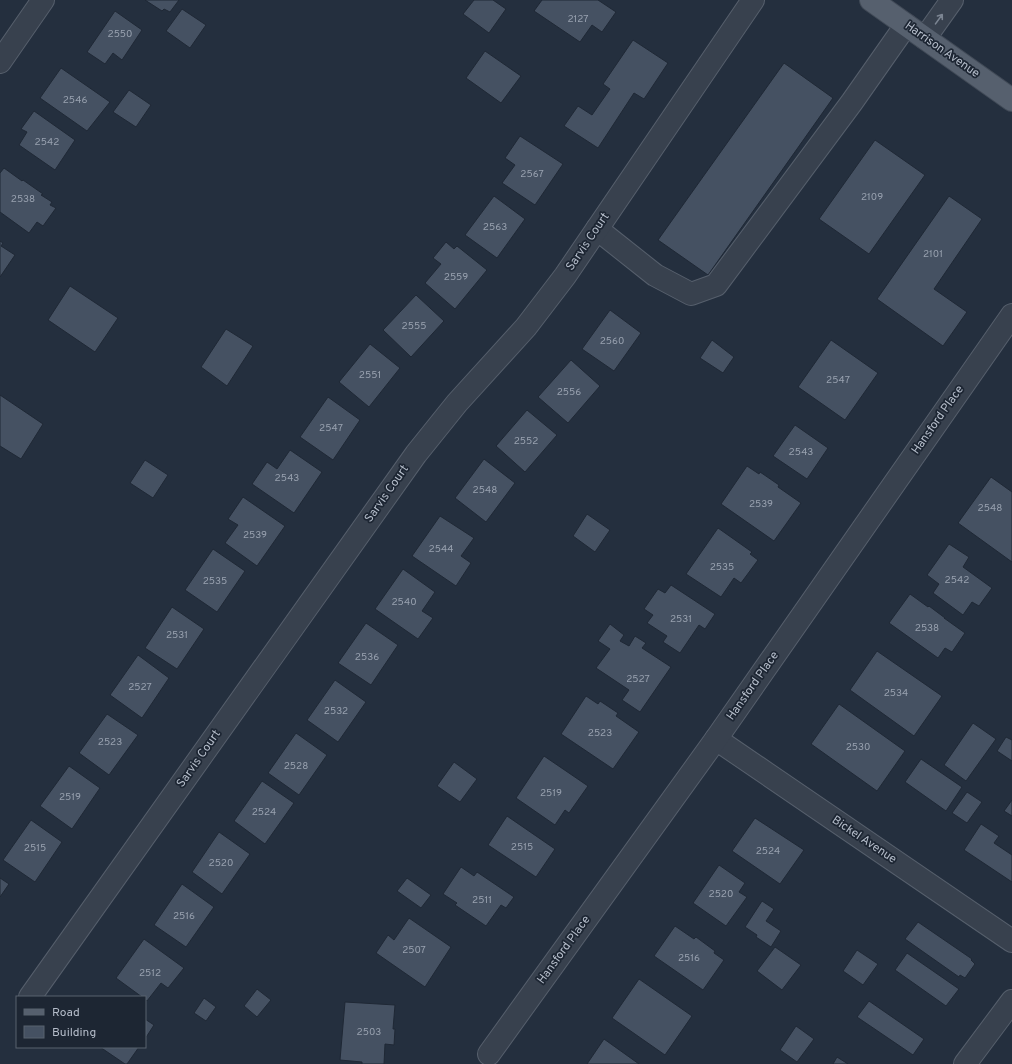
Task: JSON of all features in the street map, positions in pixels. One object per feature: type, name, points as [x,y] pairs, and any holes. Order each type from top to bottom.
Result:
[{"type":"main road","name":"Harrison Avenue","points":[[871,0],[1012,100]]},
{"type":"street","points":[[0,62],[43,0]]},
{"type":"street","name":"Sarvis Court","points":[[31,996],[416,454],[456,403],[526,327],[565,276],[753,0]]},
{"type":"street","points":[[925,38],[952,0]]},
{"type":"street","points":[[597,229],[655,275],[692,294],[716,285],[852,102],[906,25]]},
{"type":"street","name":"Hansford Place","points":[[489,1054],[716,739],[1012,315]]},
{"type":"street","name":"Bickel Avenue","points":[[716,739],[1012,941]]},
{"type":"street","points":[[965,1064],[1012,1001]]},
{"type":"building","points":[[145,0],[179,0],[170,12],[164,9],[162,11]]},
{"type":"building","points":[[474,0],[493,0],[506,9],[489,33],[463,14]]},
{"type":"building","points":[[542,0],[598,0],[616,12],[602,32],[592,25],[580,42],[534,11]]},
{"type":"building","points":[[182,9],[206,25],[190,48],[166,31]]},
{"type":"building","points":[[115,11],[142,30],[122,60],[113,53],[105,64],[87,52]]},
{"type":"building","points":[[633,40],[668,63],[644,99],[634,93],[598,148],[564,126],[578,106],[592,115],[610,89],[603,84]]},
{"type":"building","points":[[485,51],[521,76],[501,103],[466,78]]},
{"type":"building","points":[[784,63],[833,98],[708,275],[658,240]]},
{"type":"building","points":[[61,68],[110,102],[87,131],[40,98]]},
{"type":"building","points":[[129,90],[151,105],[136,127],[113,112]]},
{"type":"building","points":[[34,111],[75,140],[55,170],[19,145],[27,132],[21,129]]},
{"type":"building","points":[[520,136],[563,164],[535,205],[502,183],[515,165],[505,158]]},
{"type":"building","points":[[875,140],[925,175],[869,254],[819,219]]},
{"type":"building","points":[[4,168],[43,194],[41,195],[52,202],[50,205],[56,208],[43,226],[37,222],[29,233],[0,212],[0,173]]},
{"type":"building","points":[[494,196],[525,219],[497,258],[465,235]]},
{"type":"building","points":[[949,196],[982,219],[934,289],[967,312],[943,346],[877,299]]},
{"type":"building","points":[[0,241],[3,243],[1,246],[15,255],[0,277]]},
{"type":"building","points":[[446,242],[454,249],[457,246],[487,270],[455,309],[425,283],[441,264],[433,258]]},
{"type":"building","points":[[70,286],[118,318],[95,352],[48,320]]},
{"type":"building","points":[[416,295],[444,321],[411,357],[383,330]]},
{"type":"building","points":[[610,310],[641,333],[614,371],[582,349]]},
{"type":"building","points":[[226,329],[253,346],[227,386],[201,367]]},
{"type":"building","points":[[712,340],[734,357],[723,373],[700,358]]},
{"type":"building","points":[[831,340],[878,373],[845,420],[798,387]]},
{"type":"building","points":[[370,344],[400,368],[369,407],[339,382]]},
{"type":"building","points":[[571,360],[600,386],[568,423],[538,397]]},
{"type":"building","points":[[0,395],[43,424],[21,459],[0,446]]},
{"type":"building","points":[[328,397],[360,420],[333,460],[300,437]]},
{"type":"building","points":[[527,410],[557,435],[525,472],[496,446]]},
{"type":"building","points":[[795,425],[828,448],[807,479],[773,456]]},
{"type":"building","points":[[290,450],[322,472],[294,513],[252,484],[267,462],[277,469]]},
{"type":"building","points":[[484,459],[515,483],[486,522],[455,498]]},
{"type":"building","points":[[145,460],[168,475],[153,498],[130,483]]},
{"type":"building","points":[[747,466],[759,474],[760,472],[779,485],[778,487],[801,503],[774,541],[721,504]]},
{"type":"building","points":[[991,477],[1012,492],[1012,562],[958,523]]},
{"type":"building","points":[[243,497],[285,526],[257,566],[225,543],[238,525],[228,519]]},
{"type":"building","points":[[587,514],[610,530],[595,552],[573,536]]},
{"type":"building","points":[[440,516],[474,538],[461,556],[471,563],[456,586],[412,556]]},
{"type":"building","points":[[718,528],[752,552],[750,554],[758,560],[741,583],[734,578],[721,597],[686,574]]},
{"type":"building","points":[[949,544],[969,557],[963,567],[992,588],[979,606],[972,602],[963,615],[933,593],[939,584],[927,575]]},
{"type":"building","points":[[213,549],[245,571],[217,612],[185,590]]},
{"type":"building","points":[[403,569],[435,592],[422,611],[433,618],[418,639],[375,609]]},
{"type":"building","points":[[671,585],[715,614],[705,629],[699,625],[680,653],[663,642],[667,636],[647,623],[653,615],[644,609],[658,589],[665,593]]},
{"type":"building","points":[[910,594],[928,607],[929,606],[965,633],[952,652],[945,648],[938,658],[889,623]]},
{"type":"building","points":[[172,607],[204,629],[177,669],[145,648]]},
{"type":"building","points":[[366,623],[398,645],[371,685],[338,663]]},
{"type":"building","points":[[610,624],[624,635],[620,641],[629,646],[635,636],[646,643],[642,648],[671,667],[640,712],[622,700],[629,690],[596,668],[610,649],[598,641]]},
{"type":"building","points":[[877,651],[942,696],[914,736],[850,690]]},
{"type":"building","points":[[138,655],[169,678],[142,718],[110,695]]},
{"type":"building","points":[[335,680],[366,702],[338,742],[307,720]]},
{"type":"building","points":[[586,696],[598,704],[600,701],[618,713],[616,716],[639,732],[613,769],[561,734]]},
{"type":"building","points":[[839,704],[905,751],[877,791],[811,744]]},
{"type":"building","points":[[107,714],[138,735],[109,775],[79,753]]},
{"type":"building","points":[[973,723],[996,739],[966,781],[944,765]]},
{"type":"building","points":[[296,733],[327,755],[299,795],[268,773]]},
{"type":"building","points":[[1006,737],[1012,740],[1012,761],[997,751]]},
{"type":"building","points":[[544,756],[588,786],[569,813],[565,810],[555,825],[516,798]]},
{"type":"building","points":[[921,759],[962,787],[946,811],[905,782]]},
{"type":"building","points":[[454,762],[477,779],[460,802],[437,786]]},
{"type":"building","points":[[69,766],[100,788],[72,829],[40,806]]},
{"type":"building","points":[[262,781],[294,803],[265,844],[234,821]]},
{"type":"building","points":[[967,792],[982,802],[967,823],[952,813]]},
{"type":"building","points":[[1012,800],[1012,816],[1004,811]]},
{"type":"building","points":[[507,816],[555,849],[536,877],[488,845]]},
{"type":"building","points":[[755,818],[804,850],[780,884],[732,851]]},
{"type":"building","points":[[31,820],[62,842],[35,882],[3,860]]},
{"type":"building","points":[[981,824],[999,836],[994,843],[1012,855],[1012,882],[964,850]]},
{"type":"building","points":[[219,832],[250,854],[222,894],[192,872]]},
{"type":"building","points":[[719,865],[745,883],[739,892],[747,897],[726,926],[693,903]]},
{"type":"building","points":[[461,867],[474,876],[477,872],[514,897],[506,908],[501,905],[486,926],[455,905],[457,903],[443,894]]},
{"type":"building","points":[[0,878],[9,884],[0,897]]},
{"type":"building","points":[[407,878],[431,895],[421,908],[397,891]]},
{"type":"building","points":[[182,884],[214,907],[186,947],[154,925]]},
{"type":"building","points":[[762,901],[774,909],[766,921],[781,931],[771,947],[756,937],[757,935],[745,927]]},
{"type":"building","points":[[409,918],[451,947],[425,987],[376,953],[388,935],[394,940]]},
{"type":"building","points":[[918,922],[972,959],[971,960],[975,964],[965,978],[960,975],[959,977],[905,939]]},
{"type":"building","points":[[675,926],[694,939],[696,937],[715,951],[714,953],[724,960],[703,990],[654,956]]},
{"type":"building","points":[[144,939],[184,968],[168,988],[161,983],[147,1001],[146,996],[141,996],[116,978]]},
{"type":"building","points":[[775,947],[801,965],[782,990],[757,971]]},
{"type":"building","points":[[857,950],[878,964],[863,985],[843,971]]},
{"type":"building","points":[[907,953],[959,989],[946,1006],[895,970]]},
{"type":"building","points":[[639,979],[692,1016],[665,1055],[612,1018]]},
{"type":"building","points":[[257,989],[271,1000],[257,1017],[244,1006]]},
{"type":"building","points":[[204,998],[216,1007],[206,1021],[194,1013]]},
{"type":"building","points":[[869,1001],[924,1039],[913,1055],[857,1017]]},
{"type":"building","points":[[345,1002],[395,1005],[393,1029],[395,1029],[394,1045],[385,1044],[384,1064],[362,1064],[362,1062],[340,1060]]},
{"type":"building","points":[[146,1020],[154,1025],[146,1037]]},
{"type":"building","points":[[796,1026],[814,1039],[797,1062],[780,1050]]},
{"type":"building","points":[[604,1039],[639,1064],[587,1064]]},
{"type":"building","points":[[101,1048],[138,1048],[127,1064]]},
{"type":"building","points":[[837,1057],[848,1064],[833,1064]]}]
